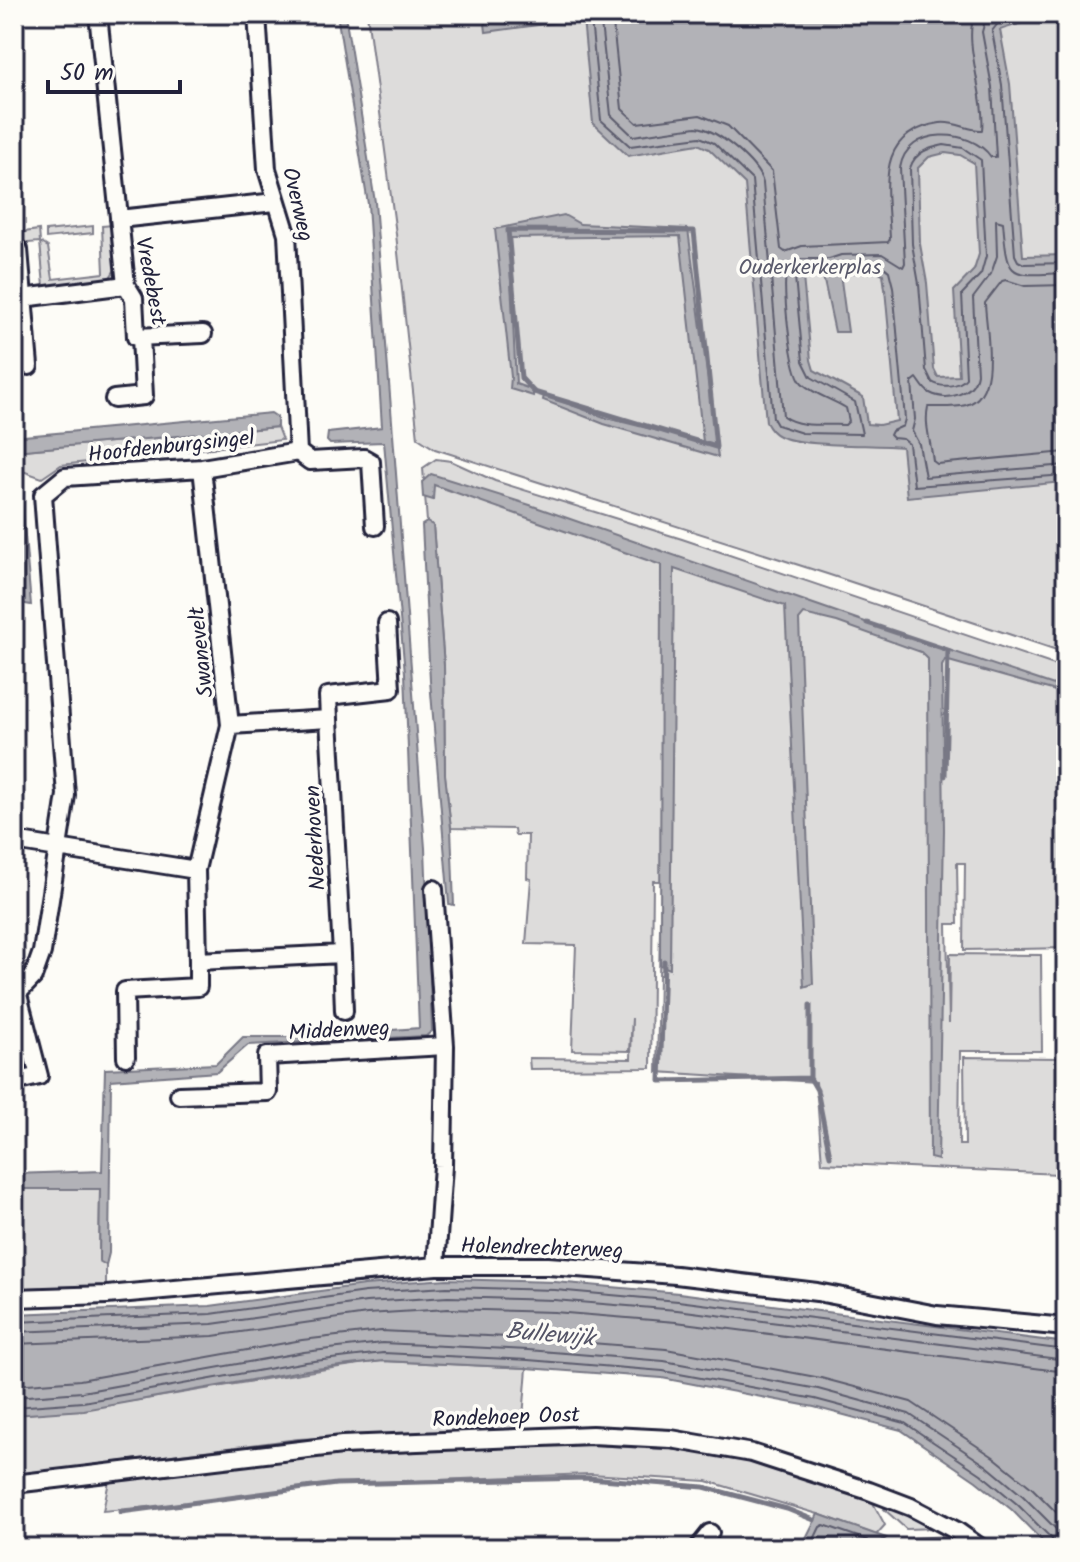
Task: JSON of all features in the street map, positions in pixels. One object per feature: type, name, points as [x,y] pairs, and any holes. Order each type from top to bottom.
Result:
[{"type":"street","name":"Vredebest","points":[[98,14],[126,285],[134,298],[136,337],[203,334]]},
{"type":"street","name":"Overweg","points":[[257,14],[267,169],[287,234],[298,452]]},
{"type":"street","name":"Vredebest","points":[[119,219],[275,202]]},
{"type":"street","points":[[19,250],[29,366]]},
{"type":"street","points":[[23,298],[126,285]]},
{"type":"street","points":[[114,399],[144,396],[141,337]]},
{"type":"street","name":"Hoofdenburgsingel","points":[[16,996],[33,977],[42,952],[66,795],[43,495],[65,477],[202,468],[298,452],[310,461],[364,458],[371,462],[375,526]]},
{"type":"street","name":"Swanevelt","points":[[202,468],[230,725],[329,719]]},
{"type":"street","points":[[329,719],[328,696],[391,689],[387,623]]},
{"type":"street","name":"Nederhoven","points":[[329,719],[344,1011]]},
{"type":"street","points":[[126,1057],[125,991],[198,987],[196,870],[230,725]]},
{"type":"street","points":[[14,841],[196,870]]},
{"type":"street","points":[[434,889],[445,1046],[443,1166],[436,1266]]},
{"type":"street","points":[[198,961],[342,954]]},
{"type":"street","points":[[14,1082],[39,1076],[16,996]]},
{"type":"street","name":"Middenweg","points":[[179,1095],[268,1092],[267,1056],[445,1046]]},
{"type":"street","name":"Holendrechterweg","points":[[14,1298],[107,1295],[436,1266],[548,1266],[676,1275],[817,1292],[937,1315],[1066,1327]]},
{"type":"street","name":"Rondehoep Oost","points":[[14,1484],[342,1445],[577,1436],[671,1439],[752,1453],[869,1491],[911,1507],[957,1531],[981,1548]]},
{"type":"street","points":[[698,1548],[710,1533]]},
{"type":"green space","name":"Ouderkerkerplas","points":[[367,14],[1066,14],[1066,653],[435,449],[418,438],[396,234]]},
{"type":"green space","points":[[113,225],[116,268],[107,282],[31,289],[44,286],[40,242],[48,247],[53,279],[104,273],[102,226]]},
{"type":"green space","points":[[93,226],[93,233],[46,238],[46,231]]},
{"type":"green space","points":[[39,230],[40,242],[16,244],[17,233]]},
{"type":"green space","points":[[277,427],[282,440],[61,465],[42,478],[14,468],[14,451]]},
{"type":"green space","points":[[436,459],[451,461],[495,481],[682,539],[1066,669],[1066,948],[964,950],[965,863],[957,863],[958,924],[947,924],[949,1023],[950,954],[1041,955],[1042,1051],[960,1051],[959,1145],[965,1145],[964,1057],[1063,1058],[1063,1149],[1058,1149],[1058,1174],[822,1163],[816,1082],[657,1072],[661,881],[653,881],[651,1068],[530,1069],[529,1058],[631,1059],[632,1018],[630,1051],[572,1050],[576,945],[526,944],[531,879],[527,878],[528,835],[515,835],[514,829],[451,828],[445,776],[444,666],[433,526],[427,522],[423,468]]},
{"type":"green space","points":[[14,1189],[100,1189],[99,1260],[106,1265],[106,1290],[14,1292]]},
{"type":"green space","points":[[383,1361],[527,1368],[522,1430],[298,1439],[14,1475],[14,1415],[107,1405]]},
{"type":"green space","points":[[578,1444],[695,1451],[748,1460],[873,1503],[885,1525],[876,1535],[707,1481],[590,1474],[336,1484],[186,1504],[103,1511],[109,1481],[255,1460],[428,1448]]},
{"type":"green space","points":[[886,1506],[937,1528],[906,1529],[884,1509]]},
{"type":"green space","points":[[949,1536],[968,1548],[917,1548],[907,1545],[912,1538]]},
{"type":"water","points":[[337,14],[345,14],[375,202],[425,848],[432,1031],[426,1036],[248,1045],[217,1072],[111,1080],[109,1253],[106,1265],[99,1261],[100,1189],[14,1189],[14,1174],[102,1171],[105,1069],[216,1064],[243,1037],[293,1037],[419,1028],[405,673],[384,442],[330,444],[327,441],[328,433],[382,427],[368,204]]},
{"type":"water","name":"Ouderkerkerplas","points":[[484,14],[1066,14],[1066,89],[1061,26],[1040,20],[1000,30],[1010,84],[1023,256],[1066,255],[1066,499],[1063,482],[907,497],[902,447],[804,442],[774,433],[766,422],[745,184],[709,149],[698,144],[628,156],[593,123],[583,19],[486,32]],"holes":[[[945,153],[960,155],[974,163],[979,254],[974,270],[954,291],[959,376],[938,377],[934,369],[927,283],[920,244],[918,168],[929,157]],[[840,273],[883,274],[885,289],[897,421],[879,425],[867,424],[863,397],[814,370],[803,277],[823,276],[835,332],[848,332]]]},
{"type":"water","points":[[564,215],[580,224],[688,229],[718,457],[604,424],[543,400],[544,395],[607,418],[703,442],[680,236],[509,238],[516,384],[533,390],[533,396],[510,389],[495,229]]},
{"type":"water","points":[[271,413],[277,417],[277,427],[14,451],[14,437]]},
{"type":"water","points":[[431,474],[1066,689],[1066,697],[1059,692],[945,660],[942,666],[944,830],[938,1160],[930,1158],[928,659],[921,652],[837,622],[804,614],[799,620],[813,984],[804,987],[785,606],[674,569],[670,969],[660,965],[661,565],[434,485],[433,500],[423,497],[422,482]]},
{"type":"water","points":[[20,479],[31,605],[14,602],[14,480]]},
{"type":"water","points":[[427,522],[433,525],[444,666],[445,774],[454,905],[449,904],[430,681],[422,525]]},
{"type":"water","name":"Bullewijk","points":[[447,1279],[555,1282],[679,1293],[1066,1343],[1066,1548],[1049,1548],[1012,1510],[976,1481],[901,1430],[814,1407],[662,1378],[383,1361],[307,1370],[84,1410],[14,1415],[14,1314],[210,1306],[364,1285]]},
{"type":"water","points":[[818,1514],[886,1538],[878,1544],[857,1549],[801,1548]]},
{"type":"waterway","points":[[508,230],[694,231],[716,447],[534,392],[521,378],[508,230]]},
{"type":"waterway","points":[[867,623],[948,650],[945,776]]},
{"type":"waterway","points":[[664,961],[660,1081],[810,1078]]},
{"type":"waterway","points":[[810,1005],[810,1078],[817,1090],[830,1156]]},
{"type":"waterway","points":[[121,1512],[336,1484],[588,1478],[704,1487],[787,1509],[814,1520]]}]
